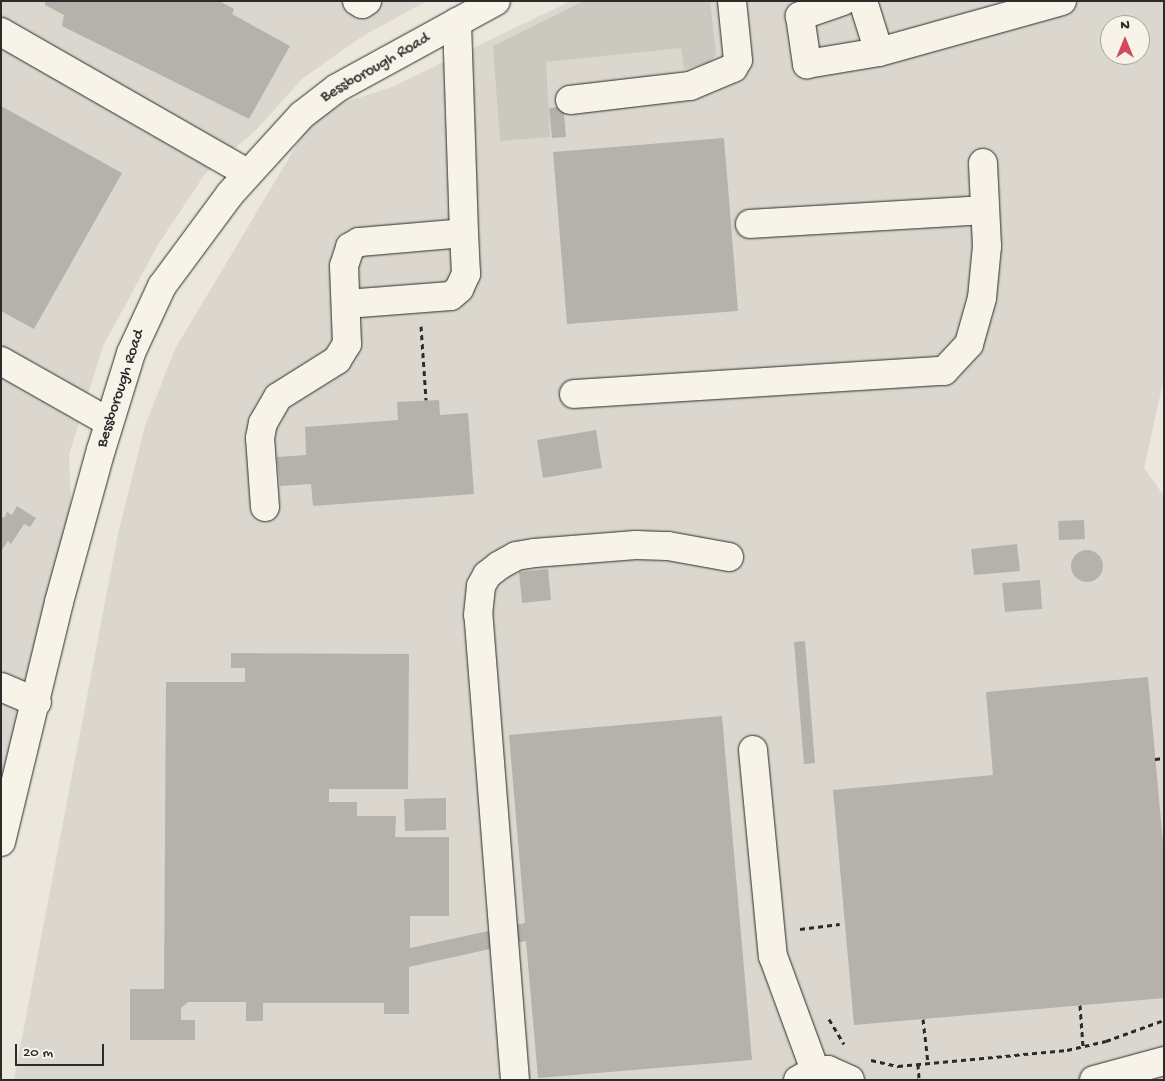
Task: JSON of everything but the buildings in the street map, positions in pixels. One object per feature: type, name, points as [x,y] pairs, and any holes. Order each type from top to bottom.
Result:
[{"type":"street","points":[[357,1],[362,4],[367,1]]},
{"type":"street","name":"Bessborough Road","points":[[1,842],[37,702],[59,602],[109,422],[131,353],[162,286],[247,173],[302,115],[337,88],[496,1]]},
{"type":"street","points":[[570,100],[690,86],[733,68],[738,60],[732,1]]},
{"type":"street","points":[[843,1],[800,16],[807,64],[879,52],[1062,1]]},
{"type":"street","points":[[863,1],[879,52]]},
{"type":"street","points":[[346,304],[451,296],[459,289],[466,274],[457,22]]},
{"type":"street","points":[[1,32],[247,173]]},
{"type":"street","points":[[574,394],[944,371],[968,344],[982,298],[986,246],[983,163]]},
{"type":"street","points":[[750,224],[985,210]]},
{"type":"street","points":[[265,507],[260,438],[266,416],[278,396],[337,360],[347,344],[344,266],[350,247],[359,242],[464,233]]},
{"type":"street","points":[[1,361],[109,422]]},
{"type":"street","points":[[515,1080],[478,615],[481,586],[487,575],[500,565],[516,556],[534,553],[636,545],[668,546],[729,556]]},
{"type":"street","points":[[1,687],[37,702]]},
{"type":"street","points":[[753,750],[773,956],[807,1075],[840,1073],[850,1080]]},
{"type":"street","points":[[1094,1080],[1164,1060]]},
{"type":"path","points":[[419,298],[426,400]]},
{"type":"path","points":[[1155,759],[1164,758]]},
{"type":"path","points":[[790,930],[840,924]]},
{"type":"path","points":[[1080,1005],[1083,1047]]},
{"type":"path","points":[[828,1018],[848,1046]]},
{"type":"path","points":[[923,1019],[928,1063]]},
{"type":"path","points":[[867,1058],[898,1066],[1083,1047],[1164,1020]]},
{"type":"path","points":[[918,1064],[920,1080]]},
{"type":"shaded area","points":[[1,1],[427,1],[363,36],[303,78],[255,131],[205,174],[159,243],[103,346],[69,455],[73,542],[1,842]]},
{"type":"shaded area","points":[[571,1],[1164,1],[1164,378],[1144,468],[1164,496],[1164,1080],[14,1080],[118,534],[145,426],[175,349],[317,111],[392,87]]},
{"type":"shaded area","points":[[584,1],[710,1],[716,53],[711,62],[684,69],[681,48],[546,62],[550,137],[500,141],[493,46]]}]
